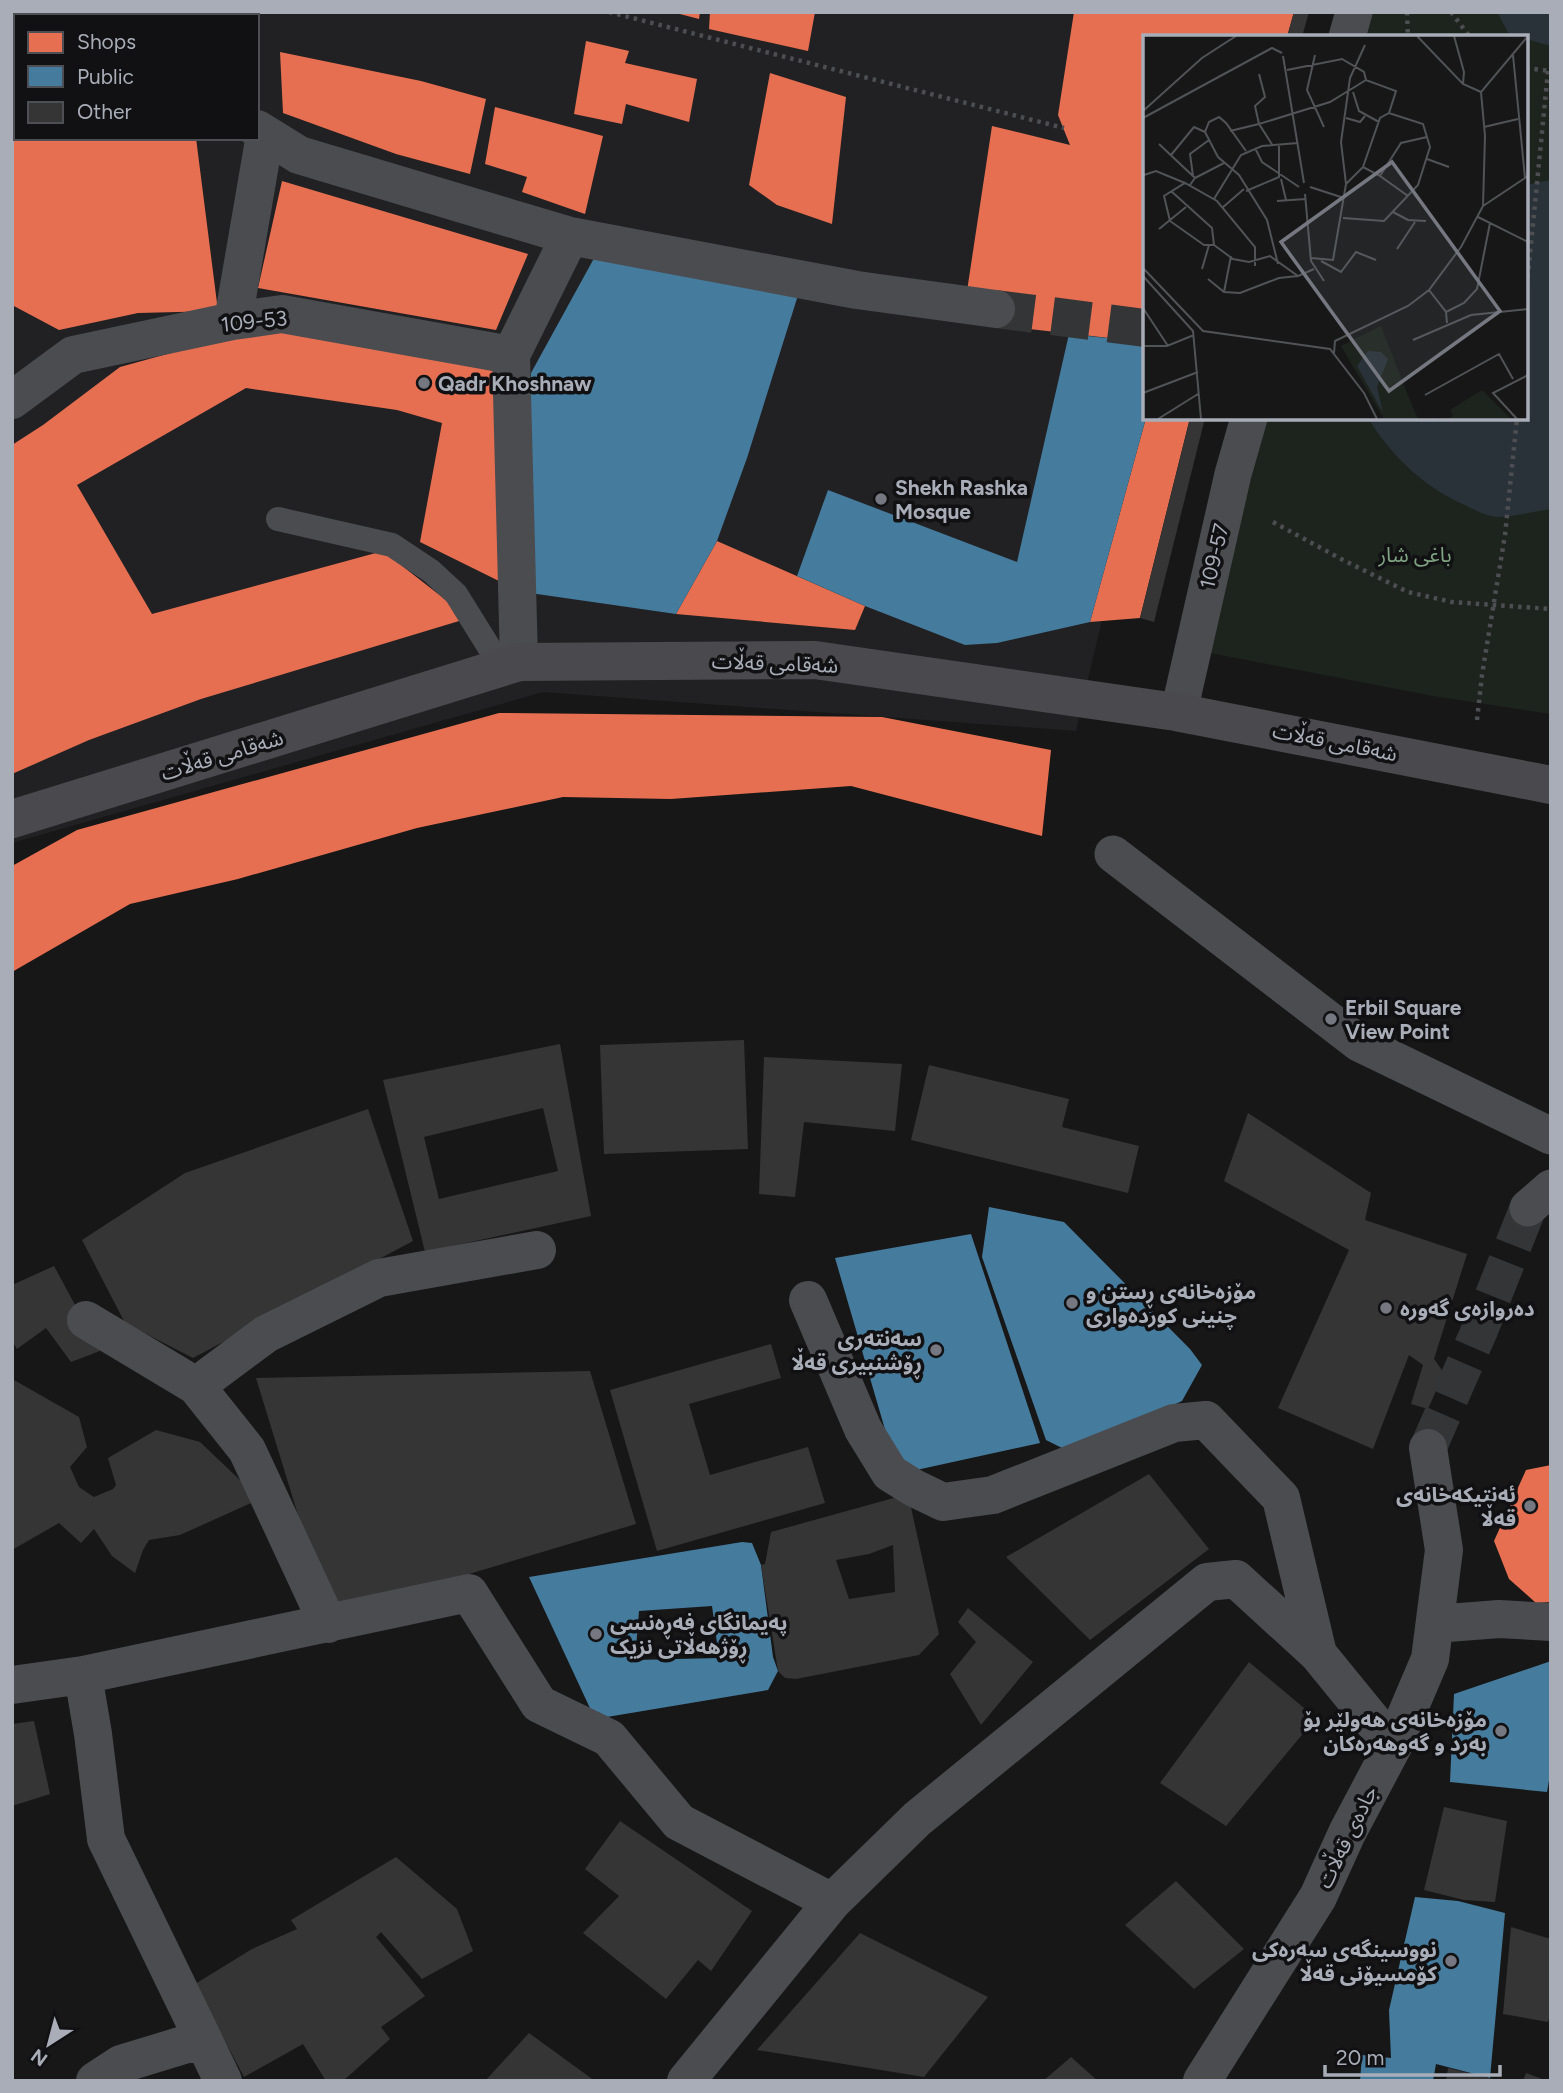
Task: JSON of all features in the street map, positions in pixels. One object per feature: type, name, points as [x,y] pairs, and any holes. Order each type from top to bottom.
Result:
[{"type":"main road","name":"شەقامی قەڵات","points":[[12,819],[511,665],[815,660],[1176,712],[1551,785]]},
{"type":"street","points":[[1348,35],[1353,12]]},
{"type":"street","points":[[233,321],[261,132],[299,155],[570,236],[857,290],[996,309]]},
{"type":"street","points":[[511,665],[511,355],[570,236]]},
{"type":"street","name":"109-53","points":[[12,400],[73,355],[233,321],[282,314],[511,355]]},
{"type":"street","name":"109-57","points":[[1183,694],[1233,474],[1248,420]]},
{"type":"street","points":[[1113,854],[1359,1043],[1551,1136]]},
{"type":"street","points":[[196,1386],[266,1334],[379,1278],[537,1251]]},
{"type":"street","points":[[808,1300],[863,1429],[890,1473],[943,1502],[993,1495],[1174,1423],[1206,1420],[1281,1498],[1318,1654]]},
{"type":"street","points":[[86,1320],[196,1386],[247,1450],[328,1624]]},
{"type":"street","name":"جادەی قەڵات","points":[[1202,2081],[1318,1897],[1347,1833],[1393,1746],[1430,1659],[1444,1550],[1428,1448]]},
{"type":"street","points":[[686,2081],[832,1902],[916,1819],[1207,1582],[1236,1579],[1318,1654],[1393,1746]]},
{"type":"street","points":[[12,1685],[83,1675],[469,1593],[539,1704],[609,1738],[678,1822],[832,1902]]},
{"type":"street","points":[[1435,1624],[1499,1619],[1551,1622]]},
{"type":"street","points":[[83,1675],[106,1839],[223,2081]]},
{"type":"street","points":[[95,2081],[121,2064],[203,2039]]},
{"type":"lane","points":[[278,519],[392,545],[431,571],[456,594],[511,665]]},
{"type":"path","points":[[609,12],[1064,128]]},
{"type":"path","points":[[1407,12],[1408,35]]},
{"type":"path","points":[[1451,12],[1468,35]]},
{"type":"path","points":[[1528,68],[1549,71],[1528,275]]},
{"type":"path","points":[[1477,722],[1505,535],[1517,420]]},
{"type":"path","points":[[1233,474],[1275,524],[1408,592],[1452,602],[1551,609]]},
{"type":"shaded area","points":[[12,12],[1250,12],[1153,35],[1143,35],[1143,420],[1149,420],[1076,731],[543,692],[12,843]]},
{"type":"shaded area","points":[[1497,12],[1551,12],[1551,46],[1528,40],[1528,35],[1509,34]]},
{"type":"shaded area","points":[[1551,180],[1551,509],[1497,517],[1452,499],[1424,481],[1388,446],[1369,420],[1528,420],[1528,185]]},
{"type":"green space","name":"باغی شار","points":[[1370,12],[1551,12],[1551,714],[1433,696],[1200,651],[1262,420],[1528,420],[1528,35],[1364,35]]},
{"type":"building: Shops","points":[[12,12],[56,12],[58,14],[14,14],[14,140],[196,140],[218,311],[138,313],[59,330],[12,305]]},
{"type":"building: Shops","points":[[700,12],[699,19],[676,13]]},
{"type":"building: Shops","points":[[710,12],[815,12],[808,51],[709,29]]},
{"type":"building: Shops","points":[[1074,12],[1294,12],[1288,35],[1143,35],[1143,342],[995,325],[967,291],[992,126],[1070,145],[1058,115]]},
{"type":"building: Shops","points":[[586,41],[629,51],[625,63],[697,79],[689,122],[626,104],[622,124],[574,114]]},
{"type":"building: Shops","points":[[280,52],[421,81],[486,99],[470,174],[396,154],[283,113]]},
{"type":"building: Shops","points":[[770,73],[846,97],[832,224],[777,205],[749,185]]},
{"type":"building: Shops","points":[[495,107],[603,136],[585,214],[522,192],[527,177],[485,164]]},
{"type":"building: Shops","points":[[282,181],[528,254],[496,330],[258,288]]},
{"type":"building: Shops","points":[[272,325],[502,370],[501,582],[420,542],[442,423],[397,410],[246,388],[77,485],[152,614],[383,551],[469,618],[201,699],[89,740],[12,774],[12,445],[120,367]]},
{"type":"building: Shops","points":[[1145,420],[1190,420],[1140,618],[1090,622]]},
{"type":"building: Shops","points":[[717,541],[865,606],[855,630],[676,614]]},
{"type":"building: Shops","points":[[499,713],[882,717],[1051,750],[1042,836],[851,786],[671,799],[563,797],[417,828],[238,879],[130,904],[12,972],[12,866],[77,830]]},
{"type":"building: Shops","name":"ئەنتیکەخانەی قەڵا","points":[[1551,1465],[1551,1602],[1536,1603],[1509,1579],[1494,1541],[1526,1470]]},
{"type":"building: Public","points":[[598,251],[799,292],[747,458],[717,541],[676,614],[530,593],[531,373]]},
{"type":"building: Public","points":[[1069,334],[1143,342],[1143,420],[1145,420],[1090,622],[997,643],[965,645],[797,576],[828,490],[1017,562]]},
{"type":"building: Public","name":"مۆزەخانەی ڕستن و چنینی کوردەواری","points":[[989,1207],[1064,1222],[1190,1349],[1202,1365],[1182,1401],[1102,1439],[1068,1451],[1046,1440],[982,1257]]},
{"type":"building: Public","name":"سەنتەری ڕۆشنبیری قەڵا","points":[[971,1234],[1040,1443],[898,1474],[835,1258]]},
{"type":"building: Public","name":"پەیمانگای فەڕەنسی ڕۆژهەڵاتی نزیک","points":[[742,1542],[752,1543],[761,1565],[773,1657],[778,1671],[768,1690],[595,1719],[529,1577]],"holes":[[[712,1606],[719,1658],[635,1660],[639,1611]]]},
{"type":"building: Public","name":"مۆزەخانەی هەولێر بۆ بەرد و گەوهەرەکان","points":[[1551,1661],[1551,1769],[1547,1792],[1450,1782],[1454,1694]]},
{"type":"building: Public","name":"نووسینگەی سەرەکی کۆمسیۆنی قەڵا","points":[[1415,1897],[1458,1901],[1505,1913],[1490,2078],[1436,2064],[1433,2081],[1360,2081],[1362,2055],[1391,2058],[1389,2010]]},
{"type":"building: Other","points":[[1294,12],[1309,12],[1303,35],[1288,35]]},
{"type":"building: Other","points":[[1190,420],[1204,420],[1154,622],[1140,618]]},
{"type":"building: Other","points":[[744,1040],[748,1149],[604,1154],[600,1045]]},
{"type":"building: Other","points":[[560,1044],[591,1216],[425,1252],[383,1080]],"holes":[[[543,1108],[558,1171],[439,1199],[424,1137]]]},
{"type":"building: Other","points":[[764,1057],[902,1064],[895,1131],[804,1122],[795,1197],[759,1194]]},
{"type":"building: Other","points":[[929,1065],[1069,1099],[1062,1127],[1139,1146],[1128,1193],[911,1140]]},
{"type":"building: Other","points":[[368,1109],[413,1241],[193,1358],[125,1323],[82,1240],[185,1173]]},
{"type":"building: Other","name":"دەروازەی گەورە","points":[[1248,1113],[1371,1193],[1365,1220],[1467,1254],[1434,1359],[1444,1373],[1428,1409],[1411,1404],[1423,1365],[1409,1355],[1373,1449],[1278,1408],[1349,1250],[1224,1181]]},
{"type":"building: Other","points":[[54,1266],[100,1351],[71,1362],[46,1328],[17,1349],[12,1341],[12,1285]]},
{"type":"building: Other","points":[[771,1344],[781,1378],[689,1404],[710,1475],[808,1447],[825,1503],[657,1551],[610,1390]]},
{"type":"building: Other","points":[[590,1371],[636,1524],[329,1616],[256,1378]]},
{"type":"building: Other","points":[[14,1380],[79,1417],[87,1447],[70,1467],[79,1487],[94,1497],[116,1485],[108,1458],[156,1430],[200,1442],[260,1499],[180,1535],[149,1540],[135,1573],[112,1556],[94,1529],[81,1543],[59,1523],[12,1550]]},
{"type":"building: Other","points":[[1149,1474],[1209,1549],[1090,1640],[1006,1557]]},
{"type":"building: Other","points":[[908,1494],[939,1634],[919,1655],[796,1679],[785,1678],[778,1671],[761,1565],[765,1564],[771,1532]],"holes":[[[893,1545],[895,1592],[849,1599],[836,1560],[869,1554]]]},
{"type":"building: Other","points":[[968,1608],[1033,1662],[981,1725],[950,1674],[976,1642],[958,1622]]},
{"type":"building: Other","points":[[1249,1662],[1316,1718],[1226,1826],[1160,1783]]},
{"type":"building: Other","points":[[34,1721],[50,1794],[12,1806],[12,1724]]},
{"type":"building: Other","points":[[1444,1807],[1507,1821],[1495,1902],[1464,1900],[1424,1890]]},
{"type":"building: Other","points":[[620,1821],[752,1911],[711,1971],[698,1960],[666,1999],[583,1933],[619,1896],[585,1869]]},
{"type":"building: Other","points":[[396,1857],[457,1909],[473,1951],[422,1979],[381,1932],[376,1937],[425,1996],[381,2027],[390,2039],[343,2081],[326,2081],[303,2044],[244,2077],[195,1984],[252,1949],[297,1929],[291,1920]]},
{"type":"building: Other","points":[[1176,1881],[1244,1949],[1194,1989],[1125,1925]]},
{"type":"building: Other","points":[[1511,1927],[1551,1939],[1551,2010],[1548,2022],[1503,2014]]},
{"type":"building: Other","points":[[860,1933],[988,1997],[924,2077],[757,2050]]},
{"type":"building: Other","points":[[529,2033],[595,2081],[485,2081]]},
{"type":"building: Other","points":[[1071,2057],[1098,2081],[1043,2081]]},
{"type":"building: Other","points":[[1448,2068],[1497,2080],[1497,2081],[1446,2081]]},
{"type":"building: Other","points":[[1526,2073],[1545,2080],[1545,2081],[1523,2081]]},
{"type":"tunnel","points":[[996,309],[1143,328]]},
{"type":"tunnel","points":[[1428,1448],[1480,1329],[1528,1208]]},
{"type":"place","name":"Qadr Khoshnaw","points":[[424,383]]},
{"type":"place","name":"Shekh Rashka Mosque","points":[[881,499]]},
{"type":"place","name":"Erbil Square View Point","points":[[1331,1019]]},
{"type":"place","name":"مۆزەخانەی ڕستن و چنینی کوردەواری","points":[[1072,1303]]},
{"type":"place","name":"دەروازەی گەورە","points":[[1386,1308]]},
{"type":"place","name":"سەنتەری ڕۆشنبیری قەڵا","points":[[936,1350]]},
{"type":"place","name":"ئەنتیکەخانەی قەڵا","points":[[1530,1506]]},
{"type":"place","name":"پەیمانگای فەڕەنسی ڕۆژهەڵاتی نزیک","points":[[596,1634]]},
{"type":"place","name":"مۆزەخانەی هەولێر بۆ بەرد و گەوهەرەکان","points":[[1501,1731]]},
{"type":"place","name":"نووسینگەی سەرەکی کۆمسیۆنی قەڵا","points":[[1451,1961]]}]
